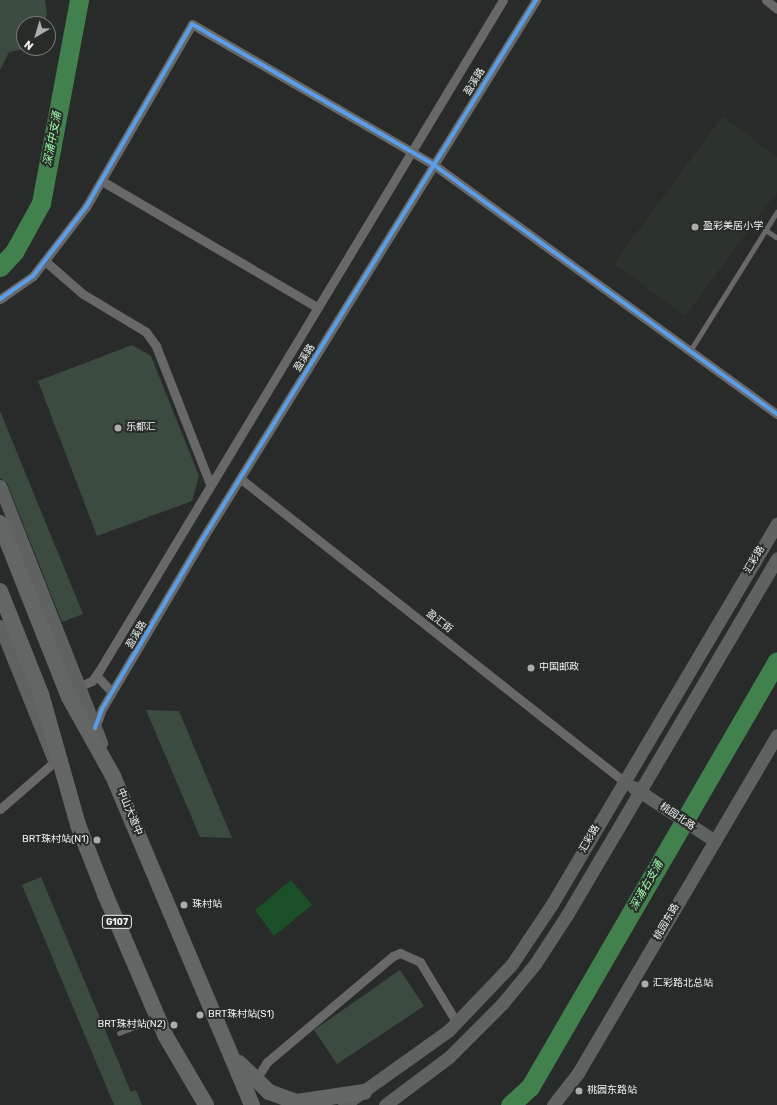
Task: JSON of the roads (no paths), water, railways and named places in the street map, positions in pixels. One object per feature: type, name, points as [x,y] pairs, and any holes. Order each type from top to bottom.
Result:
[{"type":"highway","name":"中山大道中","points":[[0,522],[69,697],[113,776],[252,1105]]},
{"type":"highway","name":"G107","points":[[0,591],[41,694],[72,807],[157,1018],[205,1104]]},
{"type":"highway","points":[[228,1050],[255,1081],[269,1092],[297,1102],[364,1092]]},
{"type":"street","name":"盈溪路","points":[[80,686],[96,676],[210,484],[503,0]]},
{"type":"street","name":"盈溪路","points":[[95,728],[112,692],[241,479],[536,0]]},
{"type":"street","points":[[766,0],[777,9]]},
{"type":"street","points":[[0,299],[34,276],[102,181],[192,24],[434,165],[777,414]]},
{"type":"street","points":[[102,181],[317,307]]},
{"type":"street","points":[[45,261],[83,294],[146,332],[156,346],[210,484]]},
{"type":"street","name":"盈汇街","points":[[241,479],[623,781]]},
{"type":"street","points":[[0,486],[80,686],[113,776]]},
{"type":"street","name":"汇彩路","points":[[344,1105],[364,1092],[457,1023],[497,981],[528,941],[603,818],[623,781],[776,525]]},
{"type":"street","points":[[759,553],[776,560]]},
{"type":"street","name":"汇彩路","points":[[385,1105],[449,1057],[521,982],[560,927],[776,560]]},
{"type":"street","points":[[0,626],[72,807]]},
{"type":"street","points":[[96,676],[112,692]]},
{"type":"street","name":"桃园东路","points":[[553,1105],[578,1073],[777,735]]},
{"type":"street","points":[[0,809],[54,762]]},
{"type":"street","name":"桃园北路","points":[[623,781],[714,841]]},
{"type":"street","points":[[603,818],[619,827]]},
{"type":"street","points":[[255,1081],[267,1062],[393,956],[400,953],[420,962],[457,1023]]},
{"type":"lane","points":[[690,351],[777,212]]},
{"type":"lane","points":[[766,230],[776,237]]},
{"type":"lane","points":[[119,1033],[157,1018]]},
{"type":"waterway","name":"深涌中支涌","points":[[0,267],[14,252],[41,203],[79,0]]},
{"type":"waterway","name":"深涌右支涌","points":[[510,1105],[530,1087],[777,661]]},
{"type":"place","name":"盈彩美居小学","points":[[695,227]]},
{"type":"place","name":"乐都汇","points":[[118,428]]},
{"type":"place","name":"中国邮政","points":[[531,668]]},
{"type":"place","name":"BRT珠村站(N1)","points":[[97,840]]},
{"type":"place","name":"珠村站","points":[[184,905]]},
{"type":"place","name":"汇彩路北总站","points":[[645,984]]},
{"type":"place","name":"BRT珠村站(S1)","points":[[200,1015]]},
{"type":"place","name":"BRT珠村站(N2)","points":[[174,1025]]},
{"type":"place","name":"桃园东路站","points":[[579,1091]]}]
